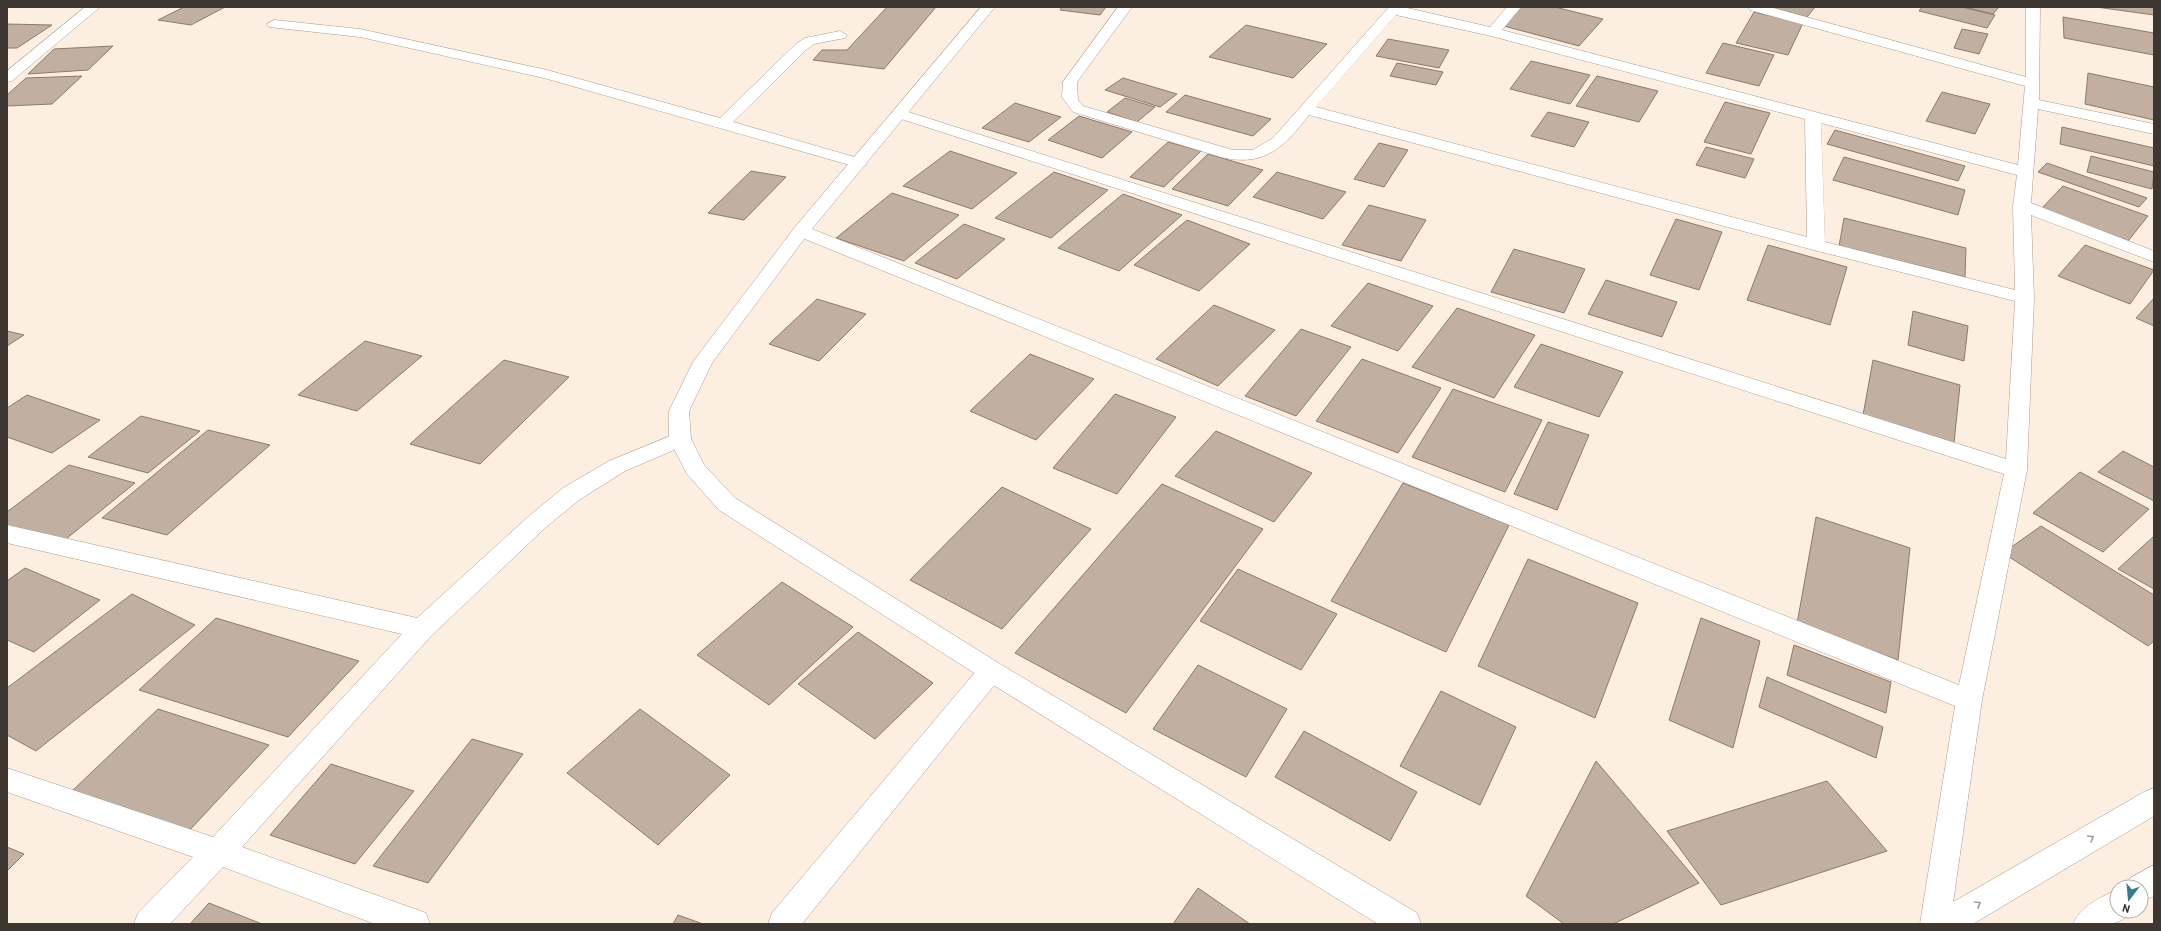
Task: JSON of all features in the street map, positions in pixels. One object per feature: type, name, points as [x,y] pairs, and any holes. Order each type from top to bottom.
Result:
[{"type":"main road","points":[[7,78],[93,7]]},
{"type":"main road","points":[[988,7],[801,231],[702,362],[679,410],[680,439],[695,469],[727,504],[990,671],[1406,924]]},
{"type":"main road","points":[[1125,7],[1070,82],[1068,94],[1070,102],[1078,110],[1227,154],[1239,156],[1255,154],[1272,147],[1288,133],[1306,109],[1395,8],[1493,32],[2024,172]]},
{"type":"main road","points":[[1493,32],[1514,7]]},
{"type":"main road","points":[[1755,7],[2032,93],[2110,121],[2154,129]]},
{"type":"main road","points":[[1935,924],[1969,700],[2016,470],[2025,298],[2022,206],[2032,93],[2033,7]]},
{"type":"main road","points":[[274,24],[360,33],[546,74],[859,163]]},
{"type":"main road","points":[[724,124],[801,47],[810,41],[840,35]]},
{"type":"main road","points":[[1306,109],[1816,245],[2025,298]]},
{"type":"main road","points":[[900,114],[2016,470]]},
{"type":"main road","points":[[1813,116],[1816,245]]},
{"type":"main road","points":[[2022,206],[2154,257]]},
{"type":"main road","points":[[801,231],[1969,700]]},
{"type":"main road","points":[[149,924],[218,852],[422,629],[571,494],[617,466],[680,439]]},
{"type":"main road","points":[[7,534],[422,629]]},
{"type":"main road","points":[[783,924],[990,671]]},
{"type":"main road","points":[[7,780],[218,852],[415,924]]},
{"type":"main road","points":[[1945,924],[2154,801]]},
{"type":"main road","points":[[2088,924],[2109,910]]},
{"type":"building","points":[[184,7],[225,7],[191,25],[158,20]]},
{"type":"building","points":[[887,7],[936,7],[884,69],[813,60],[822,50],[847,50]]},
{"type":"building","points":[[1062,7],[1106,7],[1100,15],[1060,10]]},
{"type":"building","points":[[1520,7],[1555,7],[1603,19],[1579,46],[1500,25]]},
{"type":"building","points":[[1769,7],[1815,7],[1807,17]]},
{"type":"building","points":[[1922,7],[1962,7],[1995,15],[1987,28],[1919,11]]},
{"type":"building","points":[[1964,7],[1999,7],[1993,14]]},
{"type":"building","points":[[2096,7],[2154,7],[2154,15]]},
{"type":"building","points":[[1754,12],[1803,23],[1788,55],[1736,43]]},
{"type":"building","points":[[2063,17],[2154,33],[2154,55],[2064,38]]},
{"type":"building","points":[[7,24],[52,25],[17,48],[7,48]]},
{"type":"building","points":[[1246,25],[1327,44],[1293,78],[1209,57]]},
{"type":"building","points":[[1962,29],[1988,34],[1979,54],[1954,48]]},
{"type":"building","points":[[1388,39],[1449,50],[1439,68],[1376,56]]},
{"type":"building","points":[[1723,43],[1774,55],[1759,86],[1706,73]]},
{"type":"building","points":[[113,46],[88,70],[28,74],[54,49]]},
{"type":"building","points":[[1531,61],[1590,75],[1570,104],[1510,89]]},
{"type":"building","points":[[1397,63],[1443,72],[1436,85],[1390,76]]},
{"type":"building","points":[[2088,73],[2154,87],[2154,120],[2085,104]]},
{"type":"building","points":[[82,76],[52,104],[7,106],[7,95],[26,78]]},
{"type":"building","points":[[1597,76],[1658,91],[1639,122],[1576,106]]},
{"type":"building","points":[[1123,78],[1177,94],[1160,107],[1105,90]]},
{"type":"building","points":[[1942,92],[1990,104],[1975,134],[1926,121]]},
{"type":"building","points":[[1185,95],[1271,119],[1253,136],[1166,112]]},
{"type":"building","points":[[1125,98],[1155,107],[1137,122],[1107,112]]},
{"type":"building","points":[[1725,102],[1770,113],[1751,154],[1704,142]]},
{"type":"building","points":[[1015,103],[1061,117],[1029,142],[982,128]]},
{"type":"building","points":[[1548,112],[1589,122],[1574,147],[1531,136]]},
{"type":"building","points":[[1079,116],[1132,132],[1102,158],[1048,140]]},
{"type":"building","points":[[2062,127],[2154,148],[2154,166],[2060,144]]},
{"type":"building","points":[[1835,130],[1965,166],[1958,181],[1827,144]]},
{"type":"building","points":[[1168,142],[1201,151],[1164,187],[1130,177]]},
{"type":"building","points":[[1379,143],[1408,150],[1384,187],[1354,179]]},
{"type":"building","points":[[1706,147],[1754,159],[1745,178],[1696,165]]},
{"type":"building","points":[[950,151],[1017,173],[972,209],[903,186]]},
{"type":"building","points":[[1208,154],[1263,170],[1228,206],[1172,189]]},
{"type":"building","points":[[2091,156],[2154,172],[2152,189],[2087,172]]},
{"type":"building","points":[[1844,157],[1965,190],[1958,215],[1833,180]]},
{"type":"building","points":[[2047,163],[2147,198],[2139,207],[2038,172]]},
{"type":"building","points":[[751,171],[786,177],[744,220],[708,213]]},
{"type":"building","points":[[1054,172],[1108,190],[1051,238],[995,218]]},
{"type":"building","points":[[1277,172],[1346,192],[1323,219],[1253,197]]},
{"type":"building","points":[[2063,186],[2148,216],[2128,241],[2041,209]]},
{"type":"building","points":[[892,193],[959,215],[904,261],[836,238]]},
{"type":"building","points":[[1123,194],[1182,215],[1119,271],[1058,248]]},
{"type":"building","points":[[1369,205],[1426,220],[1401,261],[1342,245]]},
{"type":"building","points":[[1844,218],[1966,248],[1965,277],[1839,246]]},
{"type":"building","points":[[1676,219],[1722,232],[1699,290],[1650,275]]},
{"type":"building","points":[[1187,220],[1250,244],[1199,291],[1134,265]]},
{"type":"building","points":[[964,224],[1005,239],[957,279],[915,263]]},
{"type":"building","points":[[1768,245],[1847,267],[1830,325],[1747,300]]},
{"type":"building","points":[[2085,245],[2154,270],[2130,304],[2058,276]]},
{"type":"building","points":[[1514,249],[1585,269],[1564,313],[1491,292]]},
{"type":"building","points":[[1606,280],[1677,302],[1662,337],[1588,314]]},
{"type":"building","points":[[1368,283],[1433,306],[1398,351],[1331,326]]},
{"type":"building","points":[[2154,298],[2154,326],[2136,318]]},
{"type":"building","points":[[817,299],[866,314],[819,361],[769,344]]},
{"type":"building","points":[[1214,305],[1275,330],[1218,386],[1156,359]]},
{"type":"building","points":[[1457,308],[1535,335],[1494,398],[1412,367]]},
{"type":"building","points":[[1913,311],[1968,326],[1964,361],[1908,345]]},
{"type":"building","points":[[1301,329],[1351,347],[1296,416],[1245,396]]},
{"type":"building","points":[[7,331],[24,335],[7,346]]},
{"type":"building","points":[[365,341],[422,356],[357,411],[298,395]]},
{"type":"building","points":[[1541,344],[1623,372],[1599,417],[1514,387]]},
{"type":"building","points":[[1030,354],[1094,379],[1036,440],[970,411]]},
{"type":"building","points":[[1362,359],[1441,388],[1398,453],[1316,421]]},
{"type":"building","points":[[504,360],[569,377],[480,464],[410,444]]},
{"type":"building","points":[[1873,360],[1960,385],[1954,443],[1863,415]]},
{"type":"building","points":[[1453,389],[1542,420],[1505,492],[1412,457]]},
{"type":"building","points":[[1115,394],[1176,417],[1117,494],[1053,468]]},
{"type":"building","points":[[27,395],[100,420],[52,453],[7,437],[7,408]]},
{"type":"building","points":[[141,416],[200,431],[148,473],[88,457]]},
{"type":"building","points":[[1548,422],[1589,435],[1557,510],[1514,494]]},
{"type":"building","points":[[208,430],[270,445],[167,535],[102,518]]},
{"type":"building","points":[[1216,431],[1312,473],[1274,522],[1175,476]]},
{"type":"building","points":[[2123,451],[2154,467],[2154,501],[2098,472]]},
{"type":"building","points":[[69,465],[135,483],[61,543],[7,527],[7,512]]},
{"type":"building","points":[[2080,472],[2149,509],[2103,552],[2033,513]]},
{"type":"building","points":[[1403,483],[1509,525],[1446,652],[1331,601]]},
{"type":"building","points":[[1162,484],[1263,529],[1126,713],[1015,653]]},
{"type":"building","points":[[1002,487],[1091,529],[1002,629],[910,580]]},
{"type":"building","points":[[1816,517],[1910,548],[1898,660],[1797,624]]},
{"type":"building","points":[[2041,526],[2154,595],[2154,641],[2148,646],[2003,553]]},
{"type":"building","points":[[2154,536],[2154,589],[2118,569]]},
{"type":"building","points":[[1528,559],[1638,603],[1595,718],[1478,666]]},
{"type":"building","points":[[25,568],[100,600],[34,652],[7,640],[7,581]]},
{"type":"building","points":[[1238,569],[1337,614],[1301,670],[1200,621]]},
{"type":"building","points":[[782,582],[853,627],[769,705],[697,655]]},
{"type":"building","points":[[132,594],[195,625],[36,751],[7,735],[7,688]]},
{"type":"building","points":[[216,618],[359,661],[288,737],[139,690]]},
{"type":"building","points":[[1701,618],[1760,641],[1733,748],[1669,720]]},
{"type":"building","points":[[858,632],[933,683],[875,739],[798,684]]},
{"type":"building","points":[[1794,645],[1891,682],[1886,713],[1787,675]]},
{"type":"building","points":[[1198,665],[1287,709],[1246,777],[1153,729]]},
{"type":"building","points":[[1767,677],[1883,727],[1876,758],[1759,707]]},
{"type":"building","points":[[1441,691],[1516,727],[1480,805],[1400,766]]},
{"type":"building","points":[[158,709],[269,745],[187,833],[71,792]]},
{"type":"building","points":[[640,709],[730,775],[658,845],[567,773]]},
{"type":"building","points":[[1304,731],[1417,792],[1390,841],[1275,777]]},
{"type":"building","points":[[472,739],[523,754],[428,883],[373,866]]},
{"type":"building","points":[[1596,761],[1699,883],[1613,924],[1564,924],[1526,896]]},
{"type":"building","points":[[331,764],[414,791],[355,864],[270,835]]},
{"type":"building","points":[[1827,781],[1887,851],[1721,905],[1667,831]]},
{"type":"building","points":[[7,847],[24,854],[7,871]]},
{"type":"building","points":[[1198,888],[1250,924],[1173,924]]},
{"type":"building","points":[[209,903],[262,924],[190,924]]},
{"type":"building","points":[[678,915],[703,924],[673,924]]}]
